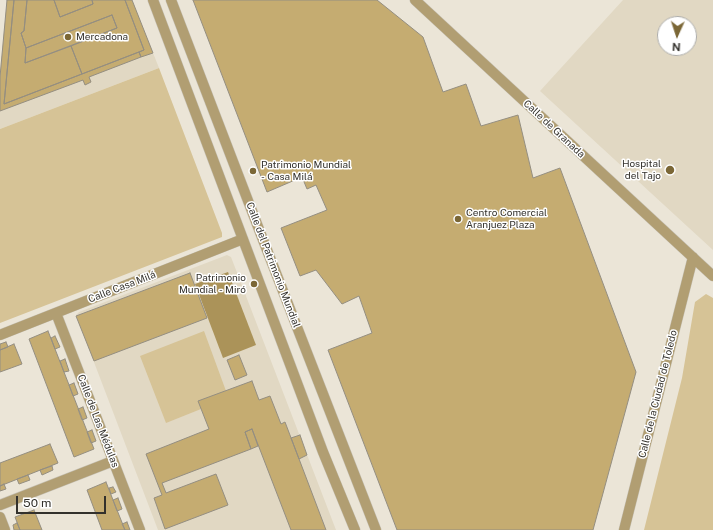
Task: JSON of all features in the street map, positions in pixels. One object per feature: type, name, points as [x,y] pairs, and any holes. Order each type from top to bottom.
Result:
[{"type":"street","name":"Calle del Patrimonio Mundial","points":[[153,0],[323,452],[355,530]]},
{"type":"street","name":"Calle del Patrimonio Mundial","points":[[171,0],[376,530]]},
{"type":"street","name":"Calle de Granada","points":[[414,0],[713,276]]},
{"type":"street","name":"Calle Casa Milá","points":[[0,335],[243,239]]},
{"type":"street","name":"Calle de la Ciudad de Toledo","points":[[624,530],[693,258]]},
{"type":"street","name":"Calle de Las Médulas","points":[[56,313],[140,530]]},
{"type":"street","points":[[0,505],[113,461]]},
{"type":"street","points":[[0,518],[5,530]]},
{"type":"shaded area","points":[[7,0],[132,0],[159,68],[0,129],[0,70]]},
{"type":"shaded area","name":"Hospital del Tajo","points":[[623,0],[713,0],[713,250],[540,91]]},
{"type":"shaded area","points":[[159,68],[222,233],[222,237],[0,323],[0,129]]},
{"type":"shaded area","points":[[227,255],[231,257],[336,530],[158,530],[76,315],[79,312]]},
{"type":"shaded area","points":[[228,272],[256,345],[223,358],[195,284]]},
{"type":"shaded area","points":[[706,294],[713,298],[713,530],[644,530],[682,378],[695,302]]},
{"type":"shaded area","points":[[204,331],[226,391],[201,409],[166,423],[140,356]]},
{"type":"building","points":[[7,0],[14,0],[4,104],[139,52],[141,57],[89,77],[91,82],[85,85],[83,80],[0,111],[0,77]]},
{"type":"building","points":[[14,0],[27,0],[24,31],[21,33],[26,48],[25,63],[71,46],[82,74],[4,104]]},
{"type":"building","points":[[27,0],[54,0],[60,17],[93,4],[92,0],[125,0],[144,50],[82,74],[71,46],[117,28],[112,15],[26,48],[21,33],[24,31]]},
{"type":"building","points":[[54,0],[92,0],[93,4],[60,17]]},
{"type":"building","points":[[125,0],[132,0],[153,53],[141,57],[139,52],[144,50]]},
{"type":"building","points":[[193,0],[377,0],[423,37],[443,92],[466,84],[481,126],[518,115],[533,178],[560,168],[636,372],[593,530],[397,530],[328,350],[372,333],[359,296],[342,304],[316,270],[300,276],[281,228],[327,210],[316,185],[307,189],[302,177],[267,192]]},
{"type":"building","points":[[112,15],[117,28],[25,63],[26,48]]},
{"type":"building","points":[[190,273],[207,318],[94,361],[76,316]]},
{"type":"building","points":[[48,331],[94,449],[74,457],[29,339]]},
{"type":"building","points":[[55,336],[60,347],[55,349],[51,338]]},
{"type":"building","points":[[6,342],[8,347],[0,350],[0,344]]},
{"type":"building","points":[[14,344],[22,364],[0,372],[0,350]]},
{"type":"building","points":[[239,355],[247,375],[235,380],[227,360]]},
{"type":"building","points":[[65,359],[69,371],[64,372],[60,361]]},
{"type":"building","points":[[252,381],[259,400],[270,396],[281,424],[285,422],[326,530],[291,530],[252,429],[245,432],[251,449],[162,483],[166,493],[216,474],[228,505],[165,529],[154,498],[162,495],[146,454],[209,429],[198,401]]},
{"type":"building","points":[[74,383],[78,394],[73,396],[69,385]]},
{"type":"building","points":[[83,407],[87,418],[82,420],[78,409]]},
{"type":"building","points":[[252,429],[258,446],[251,449],[245,432]]},
{"type":"building","points":[[92,430],[96,441],[91,443],[87,432]]},
{"type":"building","points":[[300,435],[307,455],[299,459],[291,438]]},
{"type":"building","points":[[50,444],[58,463],[0,486],[0,463]]},
{"type":"building","points":[[52,466],[53,470],[42,475],[40,470]]},
{"type":"building","points":[[28,475],[30,480],[19,484],[17,479]]},
{"type":"building","points":[[106,482],[125,530],[102,530],[87,490]]},
{"type":"building","points":[[4,484],[6,489],[0,491],[0,486]]},
{"type":"building","points":[[113,487],[116,492],[111,494],[109,488]]},
{"type":"building","points":[[118,498],[122,509],[117,511],[113,500]]},
{"type":"building","points":[[34,510],[42,530],[20,530],[15,517]]},
{"type":"building","points":[[127,522],[130,530],[125,530],[122,524]]},
{"type":"building","points":[[17,523],[20,530],[14,530],[13,525]]},
{"type":"place","name":"Mercadona","points":[[68,37]]},
{"type":"place","name":"Hospital del Tajo","points":[[670,170]]},
{"type":"place","name":"Patrimonio Mundial - Casa Milá","points":[[253,171]]},
{"type":"place","name":"Centro Comercial Aranjuez Plaza","points":[[458,219]]},
{"type":"place","name":"Patrimonio Mundial - Miró","points":[[254,284]]}]
